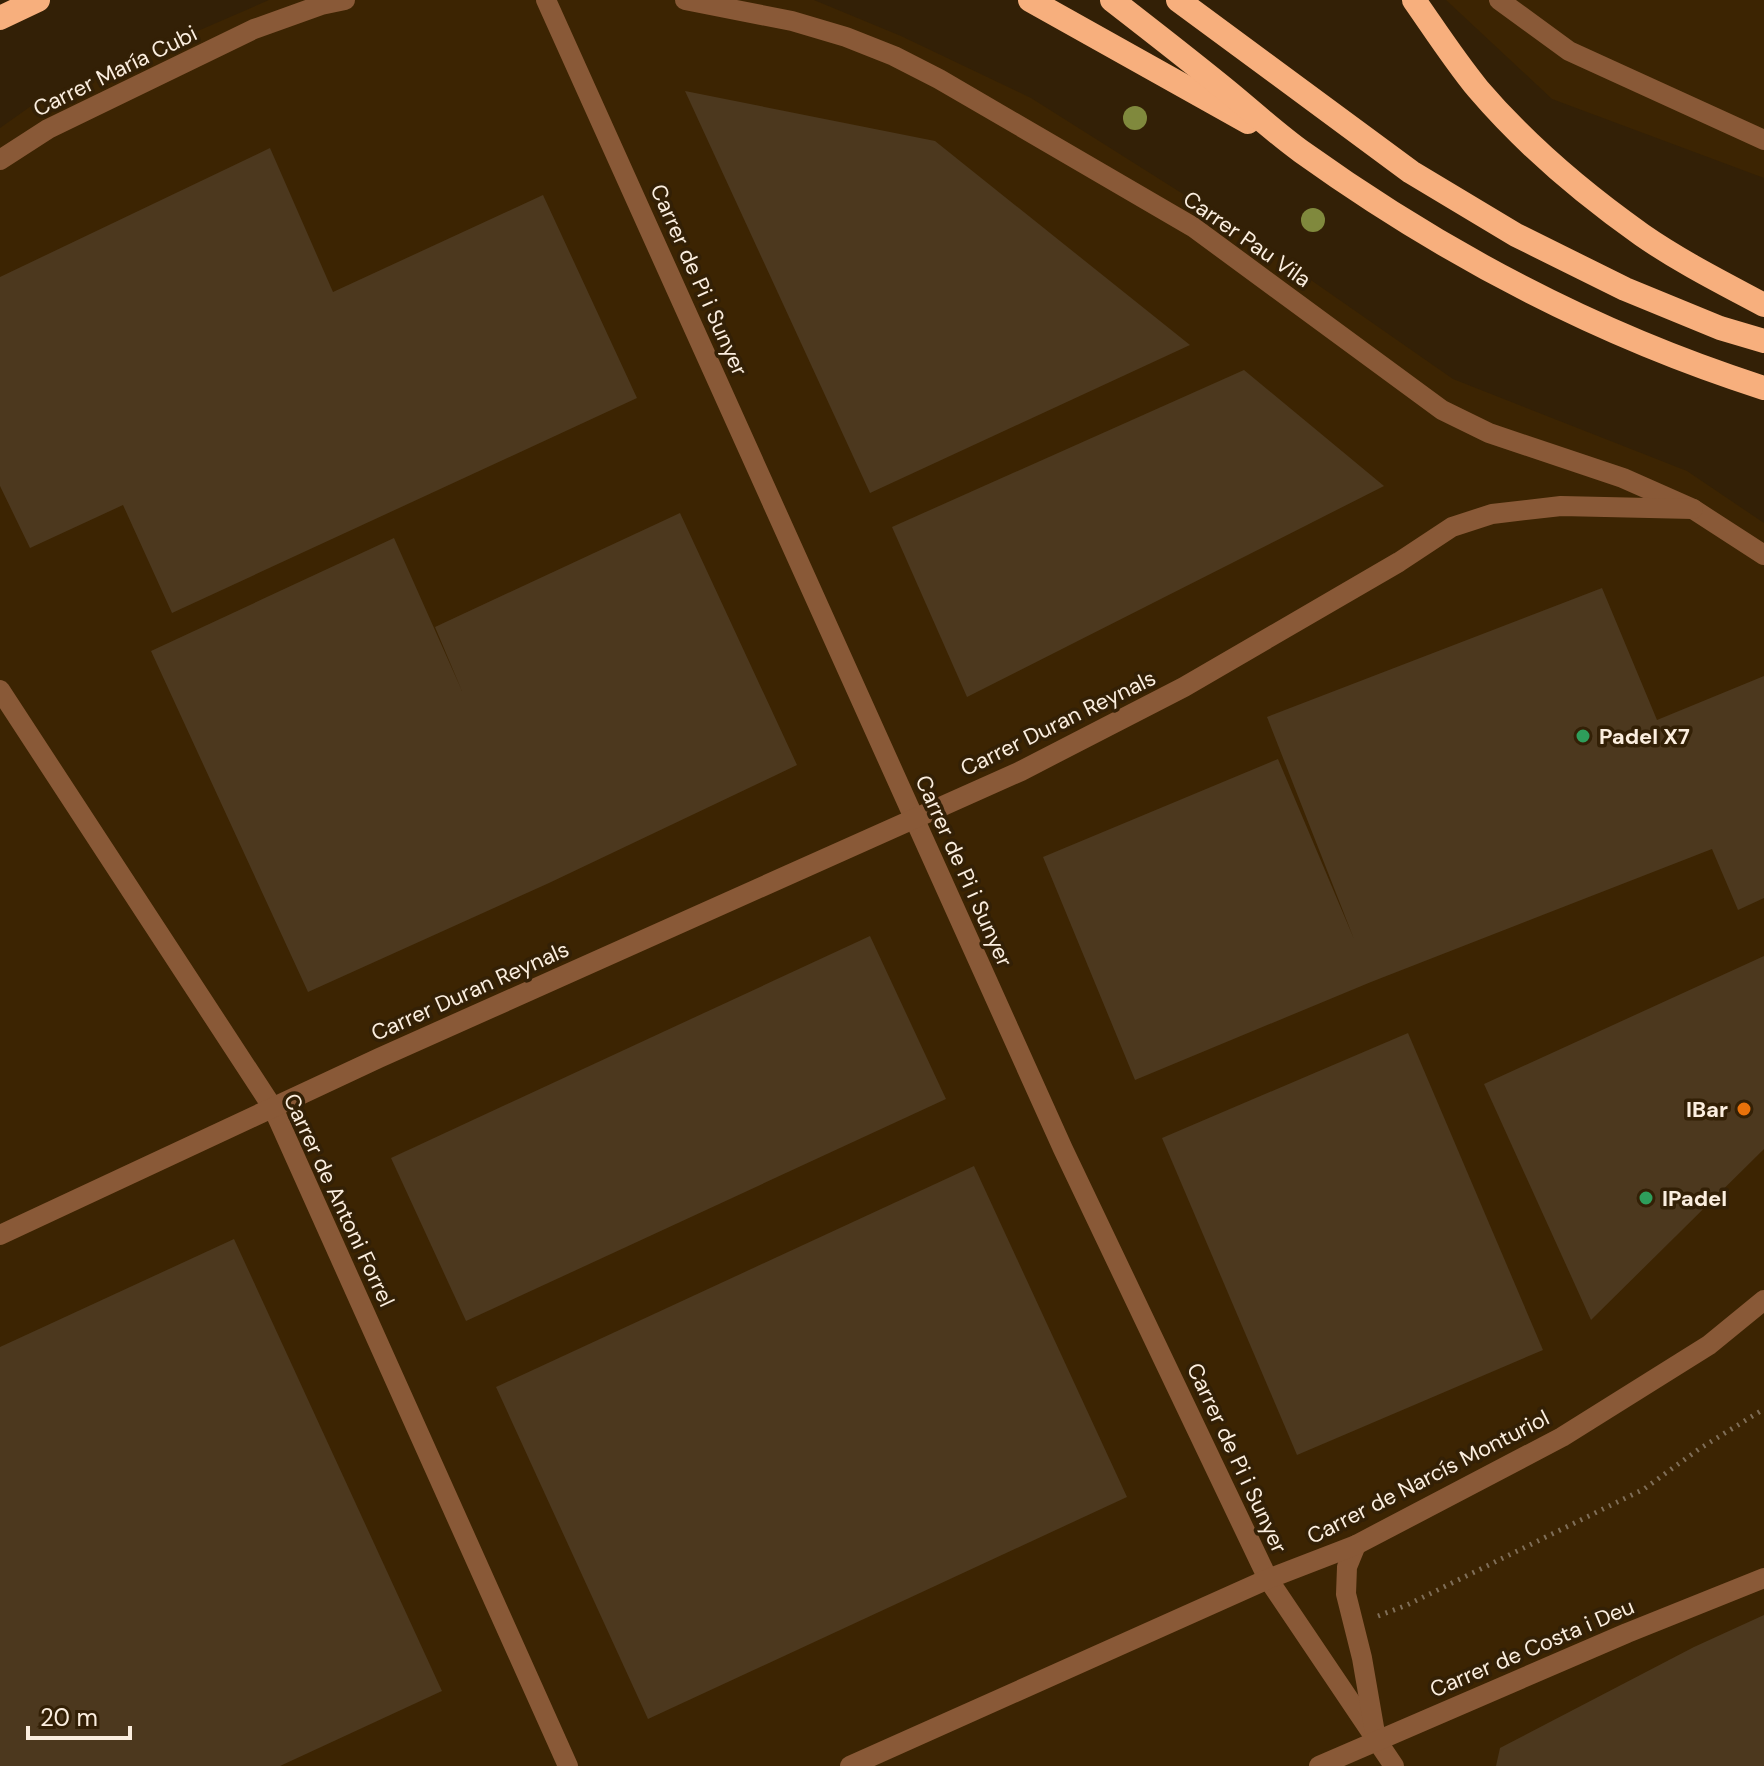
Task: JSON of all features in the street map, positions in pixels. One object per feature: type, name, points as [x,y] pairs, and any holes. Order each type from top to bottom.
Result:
[{"type":"highway","points":[[0,18],[38,0]]},
{"type":"highway","points":[[1030,0],[1299,150],[1420,229],[1531,292],[1648,346],[1764,388]]},
{"type":"highway","points":[[1112,0],[1299,150]]},
{"type":"highway","points":[[1178,0],[1411,172],[1516,235],[1625,289],[1720,328],[1764,341]]},
{"type":"highway","points":[[1414,0],[1479,90],[1542,153],[1643,236],[1764,305]]},
{"type":"street","name":"Carrer María Cubi","points":[[0,160],[48,129],[254,29],[321,5],[345,0]]},
{"type":"street","name":"Carrer de Pi i Sunyer","points":[[546,0],[1063,1149],[1268,1579],[1394,1766]]},
{"type":"street","name":"Carrer Pau Vila","points":[[685,0],[792,21],[894,56],[1193,227],[1442,410],[1489,433],[1623,478],[1693,509],[1764,555]]},
{"type":"street","points":[[1499,0],[1569,51],[1764,140]]},
{"type":"street","name":"Carrer Duran Reynals","points":[[0,1235],[273,1108],[1021,771],[1184,687],[1399,562],[1452,527],[1492,514],[1548,507],[1693,509]]},
{"type":"street","name":"Carrer de Antoni Forrel","points":[[0,690],[273,1108],[568,1766]]},
{"type":"street","name":"Carrer de Narcís Monturiol","points":[[850,1766],[1268,1579],[1356,1545],[1562,1437],[1709,1345],[1764,1300]]},
{"type":"street","points":[[1356,1545],[1347,1567],[1346,1594],[1377,1741]]},
{"type":"street","name":"Carrer de Costa i Deu","points":[[1319,1766],[1627,1633],[1764,1578]]},
{"type":"path","points":[[1354,1626],[1407,1605],[1644,1489],[1699,1449],[1764,1409]]},
{"type":"shaded area","points":[[269,0],[814,0],[901,36],[1031,98],[1229,223],[1453,379],[1687,471],[1764,523],[1764,1766],[0,1766],[0,128],[41,99]]},
{"type":"shaded area","points":[[1446,0],[1764,0],[1764,178],[1552,99]]},
{"type":"building","points":[[685,91],[935,141],[1190,345],[870,493]]},
{"type":"building","points":[[270,148],[333,292],[543,195],[637,398],[172,613],[123,505],[30,548],[0,486],[0,277]]},
{"type":"building","points":[[1244,370],[1384,486],[967,697],[892,527]]},
{"type":"building","points":[[680,513],[797,765],[549,883],[308,992],[151,651],[394,538],[462,691],[435,627]]},
{"type":"building","points":[[1602,588],[1657,720],[1764,676],[1764,898],[1738,910],[1712,849],[1371,982],[1135,1080],[1043,857],[1278,759],[1354,939],[1267,717]]},
{"type":"building","points":[[870,936],[946,1099],[466,1321],[391,1158]]},
{"type":"building","points":[[1764,956],[1764,1149],[1591,1320],[1484,1084]]},
{"type":"building","points":[[1408,1033],[1543,1350],[1297,1455],[1162,1138]]},
{"type":"building","points":[[974,1166],[1127,1497],[648,1719],[496,1387]]},
{"type":"building","points":[[234,1239],[442,1691],[280,1766],[0,1766],[0,1347]]},
{"type":"building","points":[[1764,1615],[1764,1766],[1496,1766],[1500,1748],[1694,1647]]},
{"type":"place","name":"Padel X7","points":[[1583,736]]},
{"type":"place","name":"IBar","points":[[1744,1109]]},
{"type":"place","name":"IPadel","points":[[1646,1198]]}]
